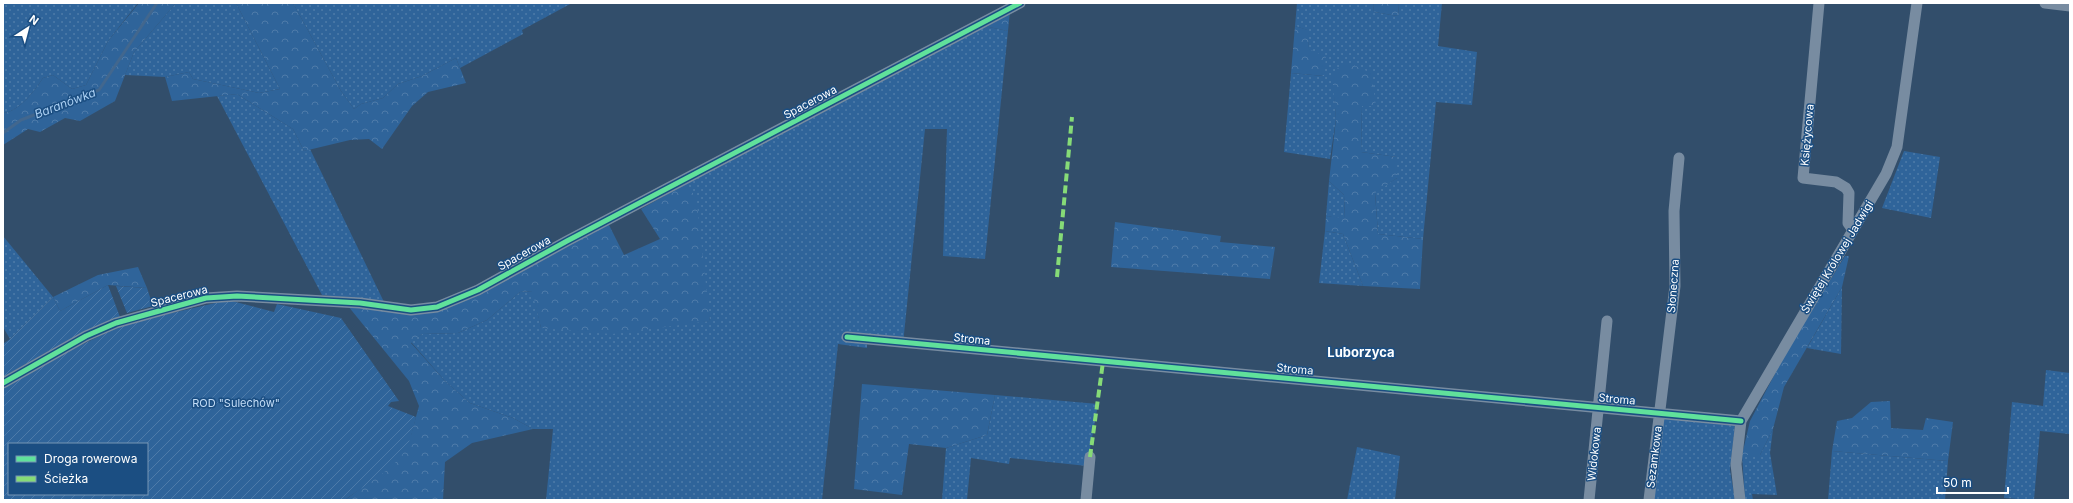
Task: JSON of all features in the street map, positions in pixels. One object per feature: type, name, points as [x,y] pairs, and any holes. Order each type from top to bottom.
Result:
[{"type":"street","name":"Spacerowa","points":[[3,383],[86,336],[116,323],[206,298],[236,296],[360,303],[411,310],[437,308],[478,290],[567,241],[1020,3]]},
{"type":"street","name":"Księżycowa","points":[[1819,3],[1803,178],[1836,182],[1846,188],[1849,193],[1848,223],[1853,230]]},
{"type":"street","name":"Świętej Królowej Jadwigi","points":[[1740,500],[1736,464],[1741,421],[1886,174],[1897,147],[1917,3]]},
{"type":"street","points":[[2045,3],[2070,6]]},
{"type":"street","name":"Słoneczna","points":[[1659,413],[1675,286],[1674,211],[1679,158]]},
{"type":"street","name":"Widokowa","points":[[1589,500],[1607,321]]},
{"type":"street","name":"Stroma","points":[[847,337],[1741,421]]},
{"type":"street","name":"Sezamkowa","points":[[1649,500],[1659,413]]},
{"type":"street","points":[[1086,500],[1090,457]]},
{"type":"green space","points":[[3,3],[138,3],[108,41],[86,85],[72,89],[53,75],[43,78],[21,105],[9,112],[3,113]]},
{"type":"green space","points":[[139,3],[176,3],[134,52],[115,101],[80,121],[65,118],[40,132],[28,129],[3,145],[3,113],[9,112],[21,105],[43,78],[53,75],[72,89],[86,85],[108,41]]},
{"type":"green space","points":[[176,3],[236,3],[280,89],[259,93],[193,79],[189,72],[165,77],[125,75],[134,52]]},
{"type":"green space","points":[[236,3],[293,3],[341,91],[354,109],[361,104],[383,98],[398,84],[422,76],[456,58],[466,83],[428,92],[412,106],[382,149],[369,139],[350,140],[304,151],[293,129],[237,94],[172,101],[165,77],[189,72],[193,79],[259,93],[280,89]]},
{"type":"green space","points":[[293,3],[572,3],[522,30],[523,34],[460,68],[456,58],[422,76],[398,84],[383,98],[361,104],[354,109],[341,91]]},
{"type":"green space","points":[[1297,3],[1373,3],[1374,12],[1398,16],[1399,3],[1442,3],[1438,46],[1477,52],[1472,105],[1436,102],[1423,239],[1378,234],[1375,192],[1397,178],[1397,157],[1361,152],[1362,106],[1376,105],[1333,74],[1336,119],[1330,159],[1284,152],[1291,73],[1324,76],[1309,49],[1307,30],[1295,26]]},
{"type":"green space","points":[[1373,3],[1399,3],[1398,16],[1374,12]]},
{"type":"green space","points":[[1010,11],[1008,31],[984,26]]},
{"type":"green space","points":[[984,26],[1008,31],[985,259],[943,256],[947,129],[925,129],[903,344],[867,341],[867,348],[838,344],[822,500],[546,500],[553,429],[533,429],[513,418],[470,403],[445,381],[411,342],[422,334],[458,333],[487,320],[520,292],[533,291],[541,328],[710,321],[682,186]]},
{"type":"green space","points":[[1295,26],[1308,30],[1309,49],[1326,57],[1324,76],[1291,73]]},
{"type":"green space","points":[[1345,61],[1371,73],[1376,106],[1362,106],[1361,152],[1397,157],[1397,178],[1375,193],[1378,234],[1423,239],[1420,289],[1363,286],[1343,234],[1325,231],[1326,216],[1345,218],[1344,195],[1329,181],[1336,119],[1332,74]]},
{"type":"green space","points":[[237,94],[293,129],[304,151],[310,149],[384,302],[322,295],[217,96]]},
{"type":"green space","points":[[1904,151],[1940,157],[1931,218],[1882,208]]},
{"type":"green space","points":[[1329,181],[1344,195],[1345,219],[1326,216]]},
{"type":"green space","points":[[682,186],[696,195],[710,321],[612,334],[541,328],[532,291],[520,292],[487,320],[458,333],[422,334],[411,343],[445,381],[470,403],[513,418],[533,429],[472,443],[445,462],[443,500],[345,500],[380,474],[411,435],[419,406],[409,381],[348,306],[436,312],[608,223],[624,255],[660,239],[641,209]]},
{"type":"green space","points":[[1115,222],[1221,236],[1220,242],[1275,247],[1270,279],[1111,267]]},
{"type":"green space","points":[[1325,231],[1343,234],[1363,286],[1319,283]]},
{"type":"green space","points":[[3,236],[53,297],[10,339],[3,327]]},
{"type":"green space","points":[[1845,256],[1849,256],[1842,287],[1784,387],[1773,429],[1760,455],[1742,455],[1750,421],[1788,349]]},
{"type":"green space","points":[[138,267],[147,288],[108,285],[60,311],[53,297],[98,275]]},
{"type":"green space","points":[[108,285],[120,317],[47,352],[3,377],[3,344],[53,297],[60,311]]},
{"type":"green space","points":[[116,286],[147,288],[153,306],[127,313]]},
{"type":"green space","points":[[1842,287],[1841,354],[1807,348]]},
{"type":"green space","name":"ROD \"Sulechów\"","points":[[228,300],[274,312],[277,304],[341,318],[399,401],[391,402],[388,406],[416,417],[407,446],[397,461],[375,479],[345,500],[3,500],[3,388],[58,356],[125,324]]},
{"type":"green space","points":[[2046,370],[2070,373],[2069,434],[2040,431],[2034,500],[2004,498],[2012,402],[2043,406]]},
{"type":"green space","points":[[862,384],[995,395],[987,435],[946,448],[909,444],[902,495],[854,489]]},
{"type":"green space","points":[[995,395],[1098,404],[1087,466],[1010,458],[1009,464],[971,458],[967,500],[942,500],[946,448],[987,435]]},
{"type":"green space","points":[[1890,401],[1891,428],[1923,430],[1926,418],[1953,422],[1948,461],[1832,451],[1837,421],[1852,418],[1871,402]]},
{"type":"green space","points":[[1663,418],[1735,425],[1730,470],[1735,500],[1653,500]]},
{"type":"green space","points":[[1773,429],[1770,453],[1777,495],[1752,494],[1753,500],[1745,500],[1742,455],[1760,455]]},
{"type":"green space","points":[[1357,447],[1400,456],[1395,500],[1347,500]]},
{"type":"green space","points":[[1832,451],[1948,461],[1945,500],[1828,500]]},
{"type":"waterway","name":"Baranówka","points":[[3,133],[21,120],[99,90],[157,3]]},
{"type":"marked path","points":[[1057,277],[1072,117]]},
{"type":"marked path","points":[[1090,457],[1103,362]]},
{"type":"cycle path","points":[[3,383],[86,336],[116,323],[206,298],[237,296],[360,303],[411,310],[437,307],[478,290],[567,241],[1020,3]]},
{"type":"cycle path","points":[[847,337],[1741,421]]},
{"type":"district","name":"Luborzyca","points":[[1361,352]]}]
